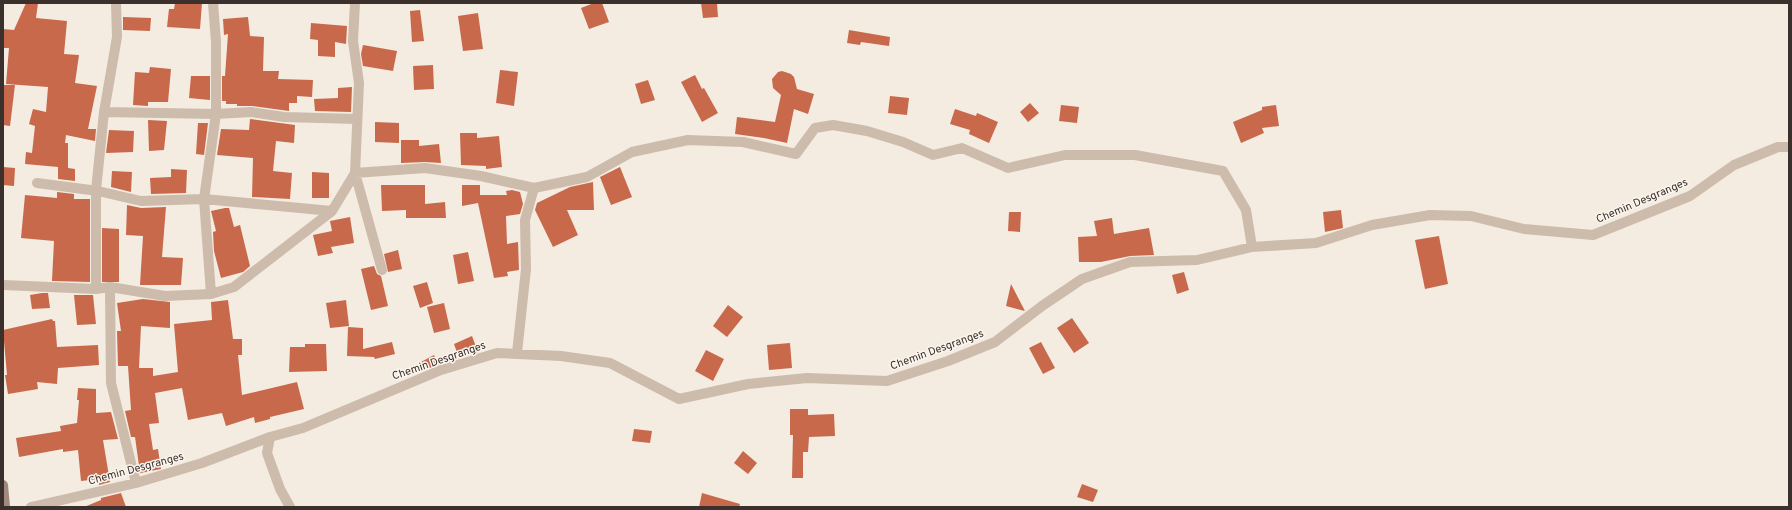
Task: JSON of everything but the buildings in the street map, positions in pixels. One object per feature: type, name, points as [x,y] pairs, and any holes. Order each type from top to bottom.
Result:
[{"type":"main road","points":[[3,485],[5,507]]},
{"type":"street","points":[[96,289],[96,190],[104,112],[117,37],[116,3]]},
{"type":"street","points":[[211,294],[204,199],[216,114],[216,42],[213,3]]},
{"type":"street","points":[[355,3],[352,40],[359,83],[354,172],[382,270]]},
{"type":"street","points":[[104,112],[216,114],[251,112],[284,117],[357,119]]},
{"type":"street","points":[[354,172],[425,168],[481,176],[534,188],[587,177],[632,152],[688,140],[743,142],[796,154],[815,128],[833,125],[874,133],[903,142],[933,155],[962,148],[1008,168],[1065,155],[1135,155],[1223,171],[1246,210],[1252,247]]},
{"type":"street","name":"Chemin Desgranges","points":[[31,507],[136,483],[202,463],[270,437],[324,419],[441,370],[497,353],[561,356],[610,363],[679,399],[748,384],[807,378],[887,381],[948,361],[995,342],[1082,279],[1130,262],[1197,260],[1252,247],[1316,243],[1372,225],[1430,215],[1471,216],[1524,229],[1593,235],[1690,196],[1734,165],[1778,147],[1789,147]]},
{"type":"street","points":[[3,285],[96,289],[110,288],[165,296],[211,294],[234,287],[332,211],[354,172]]},
{"type":"street","points":[[36,183],[96,190],[141,201],[204,199],[332,211]]},
{"type":"street","points":[[517,353],[526,269],[525,220],[534,188]]},
{"type":"street","points":[[110,288],[111,383],[136,483]]},
{"type":"street","points":[[270,437],[267,453],[280,489],[290,507]]}]
